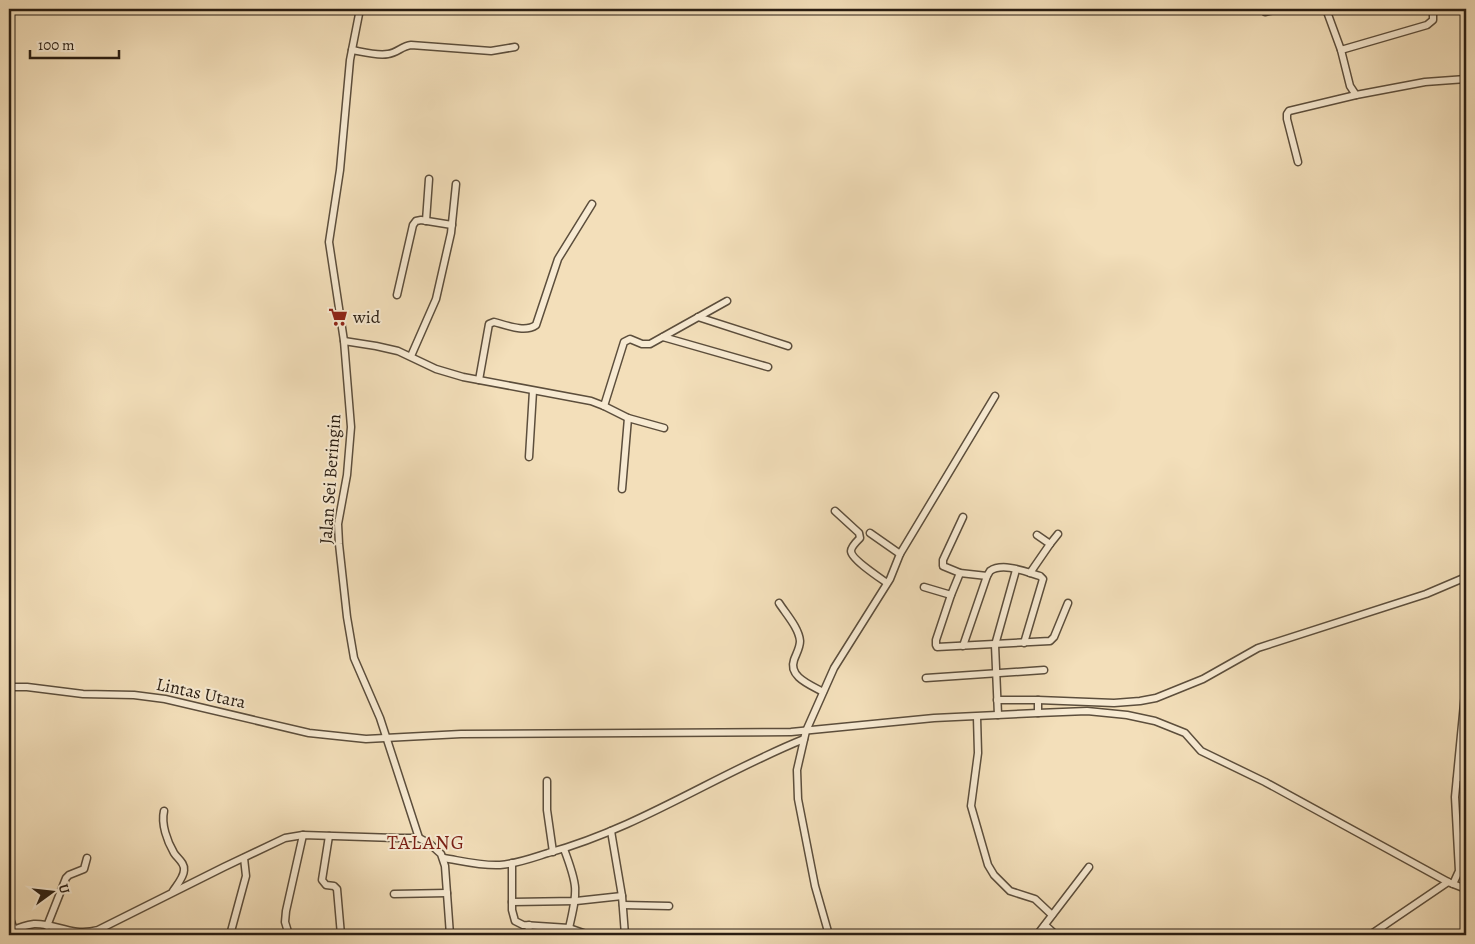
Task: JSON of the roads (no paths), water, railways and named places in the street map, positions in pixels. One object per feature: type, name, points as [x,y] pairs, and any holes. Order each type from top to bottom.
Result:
[{"type":"street","name":"Jalan Sei Beringin","points":[[360,9],[352,50],[340,170],[329,242],[344,340],[351,442],[338,524],[338,544],[354,658],[380,718],[419,838]]},
{"type":"street","points":[[1265,12],[1279,9]]},
{"type":"street","points":[[1326,9],[1341,50],[1350,86],[1356,95]]},
{"type":"street","points":[[1341,50],[1428,26],[1433,20],[1433,9]]},
{"type":"street","points":[[352,50],[386,54],[410,45],[491,51],[515,47]]},
{"type":"street","points":[[1298,162],[1287,119],[1287,114],[1290,111],[1356,95],[1425,82],[1466,79]]},
{"type":"street","points":[[426,221],[429,179]]},
{"type":"street","points":[[411,356],[436,299],[452,225],[456,184]]},
{"type":"street","points":[[479,380],[489,324],[494,322],[524,329],[536,325],[558,260],[592,204]]},
{"type":"street","points":[[396,295],[413,225],[416,221],[452,225]]},
{"type":"street","points":[[604,406],[624,342],[630,339],[647,344],[698,318],[726,301]]},
{"type":"street","points":[[698,318],[788,346]]},
{"type":"street","points":[[663,337],[768,367]]},
{"type":"street","points":[[344,340],[387,348],[411,356],[448,373],[591,401],[628,418],[664,428]]},
{"type":"street","points":[[529,457],[533,391]]},
{"type":"street","points":[[829,935],[815,886],[798,800],[797,770],[806,731],[834,668],[995,396]]},
{"type":"street","points":[[622,489],[628,418]]},
{"type":"street","points":[[835,511],[859,533],[860,538],[852,548],[852,553],[856,559],[886,583]]},
{"type":"street","points":[[963,517],[943,563],[945,568],[960,573],[987,576]]},
{"type":"street","points":[[870,533],[900,554]]},
{"type":"street","points":[[1030,573],[1058,534]]},
{"type":"street","points":[[1037,535],[1050,544]]},
{"type":"street","points":[[963,646],[987,576],[993,569],[1016,570],[1042,577],[1043,580],[1024,643]]},
{"type":"street","points":[[998,715],[995,645],[1016,570]]},
{"type":"street","points":[[960,573],[951,595],[936,645],[942,648],[1052,640],[1068,603]]},
{"type":"street","points":[[997,700],[1114,703],[1156,698],[1203,679],[1258,648],[1426,594],[1466,577]]},
{"type":"street","points":[[924,587],[951,595]]},
{"type":"street","points":[[779,603],[796,630],[800,641],[800,647],[793,664],[794,672],[798,677],[823,692]]},
{"type":"street","points":[[926,678],[1044,670]]},
{"type":"street","points":[[1370,935],[1451,883],[1459,872],[1455,805],[1466,683]]},
{"type":"street","name":"Lintas Utara","points":[[9,687],[82,694],[134,695],[165,698],[309,733],[366,739],[461,734],[806,731],[887,722],[1038,712],[1086,711],[1147,718],[1185,733],[1201,751],[1265,782],[1466,890]]},
{"type":"street","points":[[1038,700],[1038,712]]},
{"type":"street","points":[[977,717],[978,753],[971,806],[988,865],[994,875],[1010,891],[1035,899],[1052,915]]},
{"type":"street","points":[[444,858],[488,864],[512,863],[564,849],[654,812],[760,758],[804,739]]},
{"type":"street","points":[[1457,779],[1466,772]]},
{"type":"street","points":[[547,781],[547,810],[553,852]]},
{"type":"street","points":[[164,811],[163,820],[167,839],[184,867],[184,872],[173,891]]},
{"type":"street","points":[[611,831],[622,896],[625,935]]},
{"type":"street","points":[[289,935],[285,922],[286,912],[303,835]]},
{"type":"street","points":[[9,916],[12,933],[35,924],[83,933],[97,933],[173,891],[286,838],[303,835],[419,838],[436,848],[444,858],[447,876],[450,935]]},
{"type":"street","points":[[329,836],[322,880],[326,885],[334,886],[336,889],[341,935]]},
{"type":"street","points":[[564,849],[576,883],[576,901],[569,928]]},
{"type":"street","points":[[47,926],[66,878],[84,870],[87,858]]},
{"type":"street","points":[[230,935],[246,872],[244,858]]},
{"type":"street","points":[[512,863],[513,916],[518,923],[569,928],[589,935]]},
{"type":"street","points":[[1037,935],[1089,867]]},
{"type":"street","points":[[394,894],[447,893]]},
{"type":"street","points":[[512,902],[576,901],[622,896]]},
{"type":"street","points":[[622,905],[669,906]]},
{"type":"street","points":[[528,935],[529,925]]},
{"type":"street","points":[[1045,925],[1056,935]]},
{"type":"place","name":"wid","points":[[338,317]]},
{"type":"district","name":"TALANG","points":[[426,842]]}]
